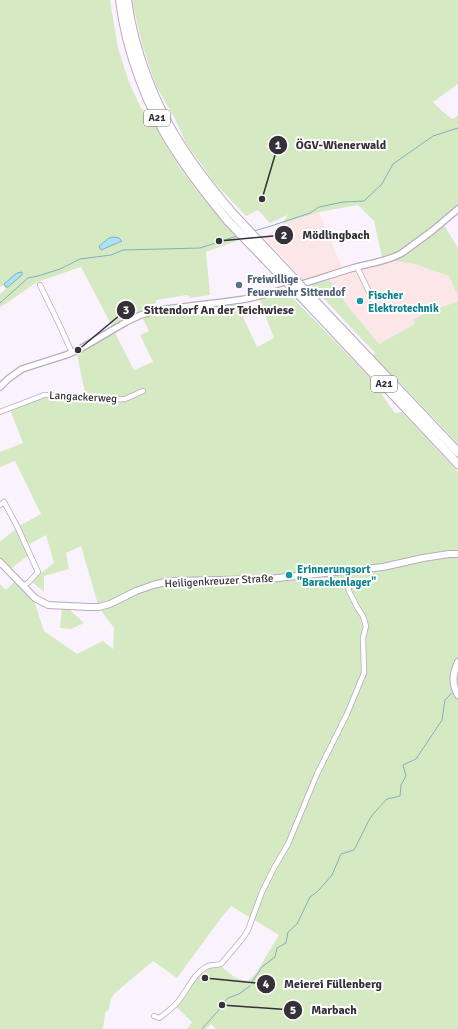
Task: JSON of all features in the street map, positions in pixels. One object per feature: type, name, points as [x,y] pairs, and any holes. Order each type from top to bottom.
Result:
[{"type":"highway","name":"A21","points":[[120,0],[130,48],[142,84],[157,118],[176,152],[196,181],[312,303],[458,452]]},
{"type":"highway","name":"A21","points":[[127,0],[137,46],[149,81],[164,116],[183,149],[231,218]]},
{"type":"highway","name":"A21","points":[[312,303],[458,464]]},
{"type":"main road","name":"Heiligenkreuzer Straße","points":[[0,562],[35,598],[48,604],[99,607],[110,604],[136,591],[170,581],[268,579],[346,572],[383,567],[423,558],[458,554]]},
{"type":"main road","points":[[458,662],[454,671],[453,680],[458,694]]},
{"type":"street","points":[[0,387],[22,369],[72,353],[126,322],[154,311],[244,299],[272,293],[397,256],[432,231],[458,209]]},
{"type":"street","points":[[357,267],[374,304]]},
{"type":"street","points":[[40,285],[72,353]]},
{"type":"street","name":"Langackerweg","points":[[0,412],[44,395],[78,396],[103,400],[125,399],[143,391]]},
{"type":"street","points":[[0,505],[4,502],[17,526],[38,572],[23,586]]},
{"type":"street","points":[[154,1016],[159,1018],[162,1016],[176,1003],[203,968],[209,965],[221,964],[243,938],[248,930],[262,892],[288,844],[317,774],[347,714],[364,673],[363,638],[366,626],[363,616],[349,591],[346,572]]},
{"type":"shaded area","points":[[319,212],[342,268],[303,280],[264,237],[278,229],[282,224]]},
{"type":"shaded area","points":[[395,261],[415,264],[450,276],[458,296],[458,301],[424,314],[415,324],[379,344],[350,309],[330,280],[354,271]]},
{"type":"green space","points":[[0,0],[110,0],[118,48],[129,82],[141,108],[152,118],[179,167],[239,240],[206,252],[210,295],[191,298],[187,295],[156,300],[156,303],[112,326],[81,267],[37,282],[0,307],[0,294],[6,289],[3,285],[0,287]]},
{"type":"green space","points":[[132,0],[458,0],[458,84],[433,102],[452,119],[458,116],[458,213],[444,225],[458,248],[458,296],[449,276],[415,264],[395,261],[382,257],[374,221],[358,205],[319,212],[282,224],[288,215],[270,223],[258,210],[246,216],[213,181],[186,143],[175,119],[156,86],[142,44]]},
{"type":"green space","points":[[330,280],[350,309],[379,344],[415,324],[413,320],[424,314],[458,301],[458,444],[373,356],[375,353],[311,285]]},
{"type":"green space","points":[[287,292],[385,393],[382,395],[395,413],[402,412],[458,472],[458,1029],[216,1029],[211,1024],[206,1029],[187,1029],[192,1022],[173,1004],[208,964],[217,962],[227,972],[235,977],[248,981],[256,973],[279,935],[231,906],[177,978],[153,961],[115,993],[111,999],[109,1009],[105,1013],[103,1029],[0,1029],[0,584],[6,590],[15,581],[34,601],[44,631],[77,654],[103,641],[113,649],[114,628],[99,608],[81,546],[66,553],[69,569],[44,576],[44,592],[32,582],[54,563],[46,535],[26,546],[30,554],[11,569],[0,560],[0,542],[19,526],[41,514],[15,461],[0,467],[0,452],[23,443],[10,410],[44,397],[86,398],[77,354],[114,331],[134,370],[153,362],[140,335],[149,331],[142,317],[157,312],[237,304],[257,347],[274,338],[259,299]]},
{"type":"green space","points":[[62,608],[69,609],[84,623],[71,629],[60,628]]},
{"type":"water","points":[[109,238],[119,238],[122,241],[101,250],[99,246]]},
{"type":"water","points":[[22,272],[22,275],[6,287],[4,284],[17,273]]},
{"type":"waterway","points":[[254,231],[310,213],[319,207],[343,202],[364,201],[382,184],[393,164],[433,136],[458,128]]},
{"type":"waterway","points":[[0,303],[28,278],[60,269],[80,259],[111,255],[123,250],[200,248],[237,236]]},
{"type":"waterway","points":[[252,982],[262,967],[275,957],[277,948],[286,943],[288,932],[297,924],[310,897],[318,891],[332,875],[341,854],[354,850],[369,820],[387,799],[400,796],[401,785],[406,776],[403,765],[416,759],[442,720],[445,700],[452,693]]},
{"type":"waterway","points":[[202,1029],[228,998],[239,994],[250,986]]},
{"type":"place","name":"ÖGV-Wienerwald","points":[[262,199]]},
{"type":"place","name":"Mödlingbach","points":[[219,241]]},
{"type":"place","name":"Freiwillige Feuerwehr Sittendof","points":[[239,285]]},
{"type":"place","name":"Fischer Elektrotechnik","points":[[360,301]]},
{"type":"place","name":"Sittendorf An der Teichwiese","points":[[78,350]]},
{"type":"place","name":"Erinnerungsort \"Barackenlager\"","points":[[289,575]]},
{"type":"place","name":"Meierei Füllenberg","points":[[205,978]]},
{"type":"place","name":"Marbach","points":[[222,1005]]}]
